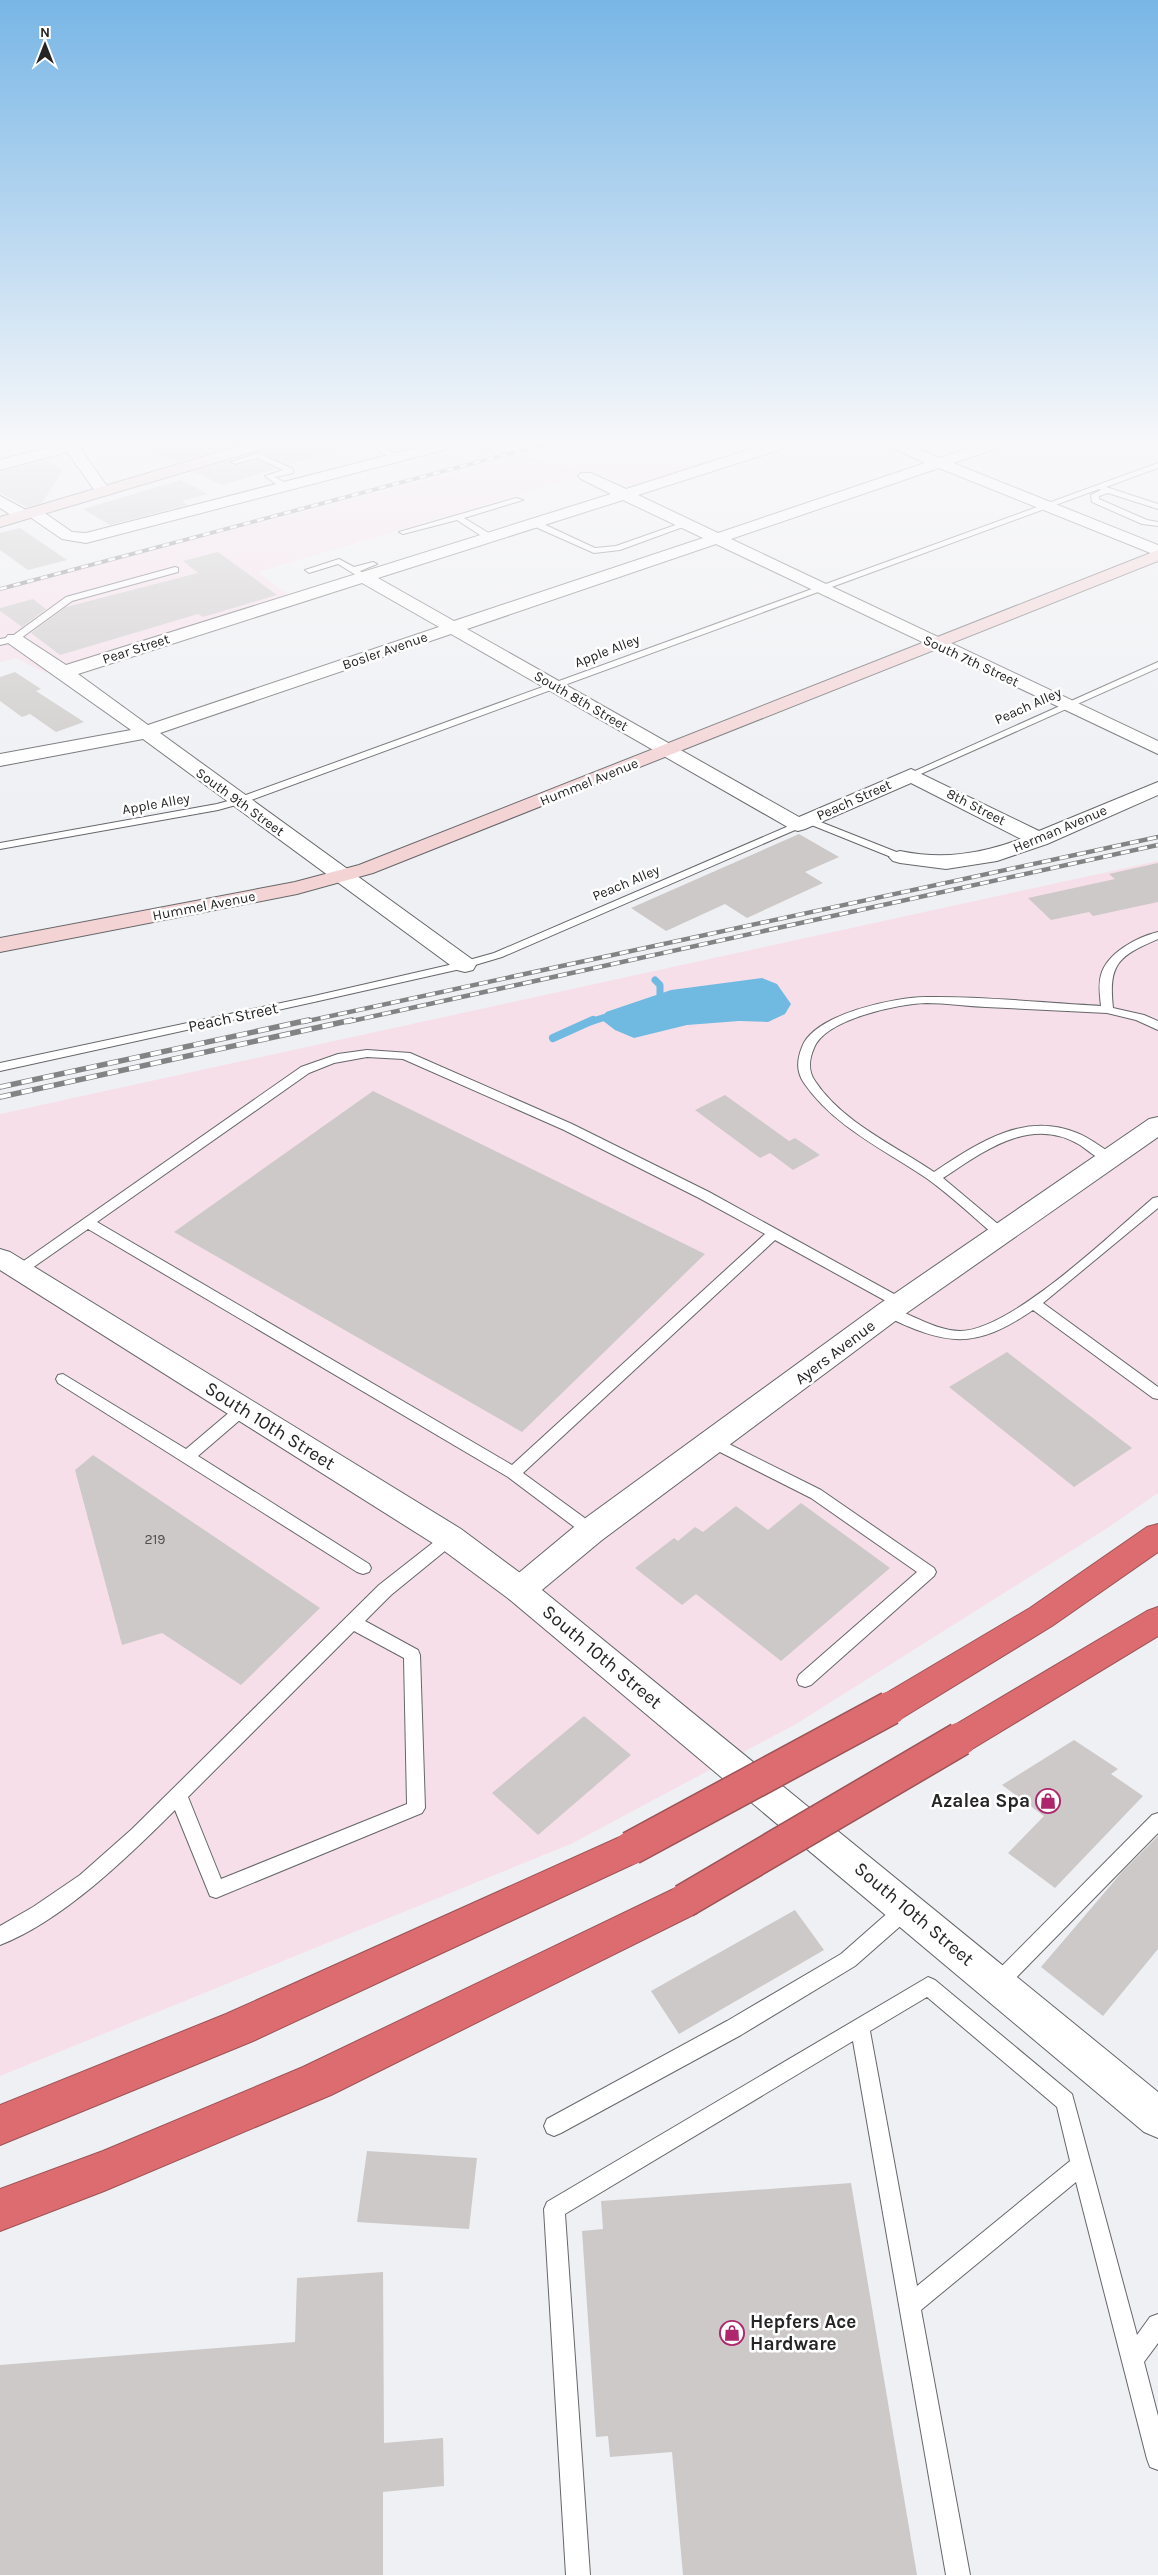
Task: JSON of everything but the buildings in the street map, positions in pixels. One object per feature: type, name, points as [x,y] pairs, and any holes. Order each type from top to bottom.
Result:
[{"type":"highway","points":[[0,2125],[86,2092],[285,2009],[631,1848],[890,1708],[1041,1617],[1158,1536]]},
{"type":"highway","points":[[1008,1711],[1158,1602]]},
{"type":"highway","points":[[0,2210],[104,2171],[317,2081],[684,1902],[1008,1711],[1158,1620]]},
{"type":"main road","name":"Hummel Avenue","points":[[0,945],[297,888],[343,877],[397,858],[1133,565]]},
{"type":"street","name":"Pear Street","points":[[64,672],[382,565]]},
{"type":"street","name":"Bosler Avenue","points":[[0,760],[130,737],[637,565]]},
{"type":"street","name":"South 7th Street","points":[[771,565],[1158,748]]},
{"type":"street","name":"South 8th Street","points":[[364,570],[453,628],[667,751],[803,823]]},
{"type":"street","name":"South 9th Street","points":[[7,641],[64,672],[465,965]]},
{"type":"street","name":"Peach Street","points":[[803,823],[911,775]]},
{"type":"street","name":"8th Street","points":[[911,775],[1040,840]]},
{"type":"street","name":"Herman Avenue","points":[[900,857],[933,863],[970,861],[1020,848],[1158,788]]},
{"type":"street","name":"Ayers Avenue","points":[[520,1590],[591,1531],[894,1308],[1158,1125]]},
{"type":"street","name":"South 10th Street","points":[[10,1264],[450,1538],[520,1590],[1158,2118]]},
{"type":"lane","points":[[308,570],[326,565]]},
{"type":"lane","points":[[348,565],[364,570]]},
{"type":"lane","name":"Apple Alley","points":[[0,846],[218,807],[239,801],[884,565]]},
{"type":"lane","points":[[7,641],[69,599],[175,570]]},
{"type":"lane","name":"Peach Alley","points":[[911,775],[1158,665]]},
{"type":"lane","points":[[803,823],[900,857]]},
{"type":"lane","name":"Peach Alley","points":[[465,965],[533,942],[803,823]]},
{"type":"lane","points":[[1107,1010],[1105,982],[1108,969],[1121,955],[1158,935]]},
{"type":"lane","name":"Peach Street","points":[[0,1067],[465,965]]},
{"type":"lane","points":[[1000,1233],[934,1178],[848,1122],[809,1082],[803,1066],[804,1051],[812,1039],[843,1020],[881,1007],[917,1001],[957,1000],[1107,1010],[1140,1017],[1158,1026]]},
{"type":"lane","points":[[10,1264],[87,1222],[305,1070],[340,1056],[384,1053],[406,1056],[568,1127],[774,1234],[894,1308],[918,1326],[949,1336],[971,1336],[993,1330],[1033,1303],[1158,1201]]},
{"type":"lane","points":[[934,1178],[980,1149],[1022,1130],[1043,1129],[1061,1131],[1073,1136],[1109,1158]]},
{"type":"lane","points":[[87,1222],[513,1473],[591,1531]]},
{"type":"lane","points":[[513,1473],[774,1234]]},
{"type":"lane","points":[[1033,1303],[1158,1394]]},
{"type":"lane","points":[[63,1379],[363,1568]]},
{"type":"lane","points":[[187,1457],[243,1409]]},
{"type":"lane","points":[[713,1442],[816,1494],[928,1572],[805,1680]]},
{"type":"lane","points":[[0,1936],[40,1913],[86,1881],[138,1835],[385,1590],[450,1538]]},
{"type":"lane","points":[[178,1795],[216,1890],[416,1808],[412,1655],[353,1622]]},
{"type":"lane","points":[[997,1984],[1158,1821]]},
{"type":"lane","points":[[554,2126],[734,2028],[848,1960],[907,1909]]},
{"type":"lane","points":[[578,2575],[554,2209],[928,1986],[1065,2101],[1158,2459]]},
{"type":"lane","points":[[860,2027],[958,2575]]},
{"type":"lane","points":[[910,2306],[1081,2165]]},
{"type":"lane","points":[[1132,2359],[1158,2326]]},
{"type":"shaded area","points":[[96,565],[281,565],[258,572],[291,597],[45,673],[16,658],[0,662],[0,590]]},
{"type":"shaded area","points":[[1158,861],[1158,1493],[1109,1527],[796,1724],[571,1844],[0,2076],[0,1114]]},
{"type":"water","points":[[762,978],[777,984],[791,1004],[785,1014],[768,1022],[739,1021],[687,1025],[634,1038],[615,1030],[602,1020],[606,1012],[671,990]]},
{"type":"waterway","points":[[655,980],[660,985],[660,999],[663,1002]]},
{"type":"waterway","points":[[590,1022],[615,1014]]},
{"type":"waterway","points":[[553,1038],[593,1020]]},
{"type":"railway","points":[[0,589],[90,565]]},
{"type":"railway","points":[[303,1022],[1158,837]]},
{"type":"railway","points":[[347,1022],[1158,845]]},
{"type":"railway","points":[[0,1087],[309,1020]]},
{"type":"railway","points":[[0,1097],[352,1020]]},
{"type":"place","name":"Azalea Spa","points":[[1048,1801]]},
{"type":"place","name":"Hepfers Ace Hardware","points":[[732,2333]]}]
